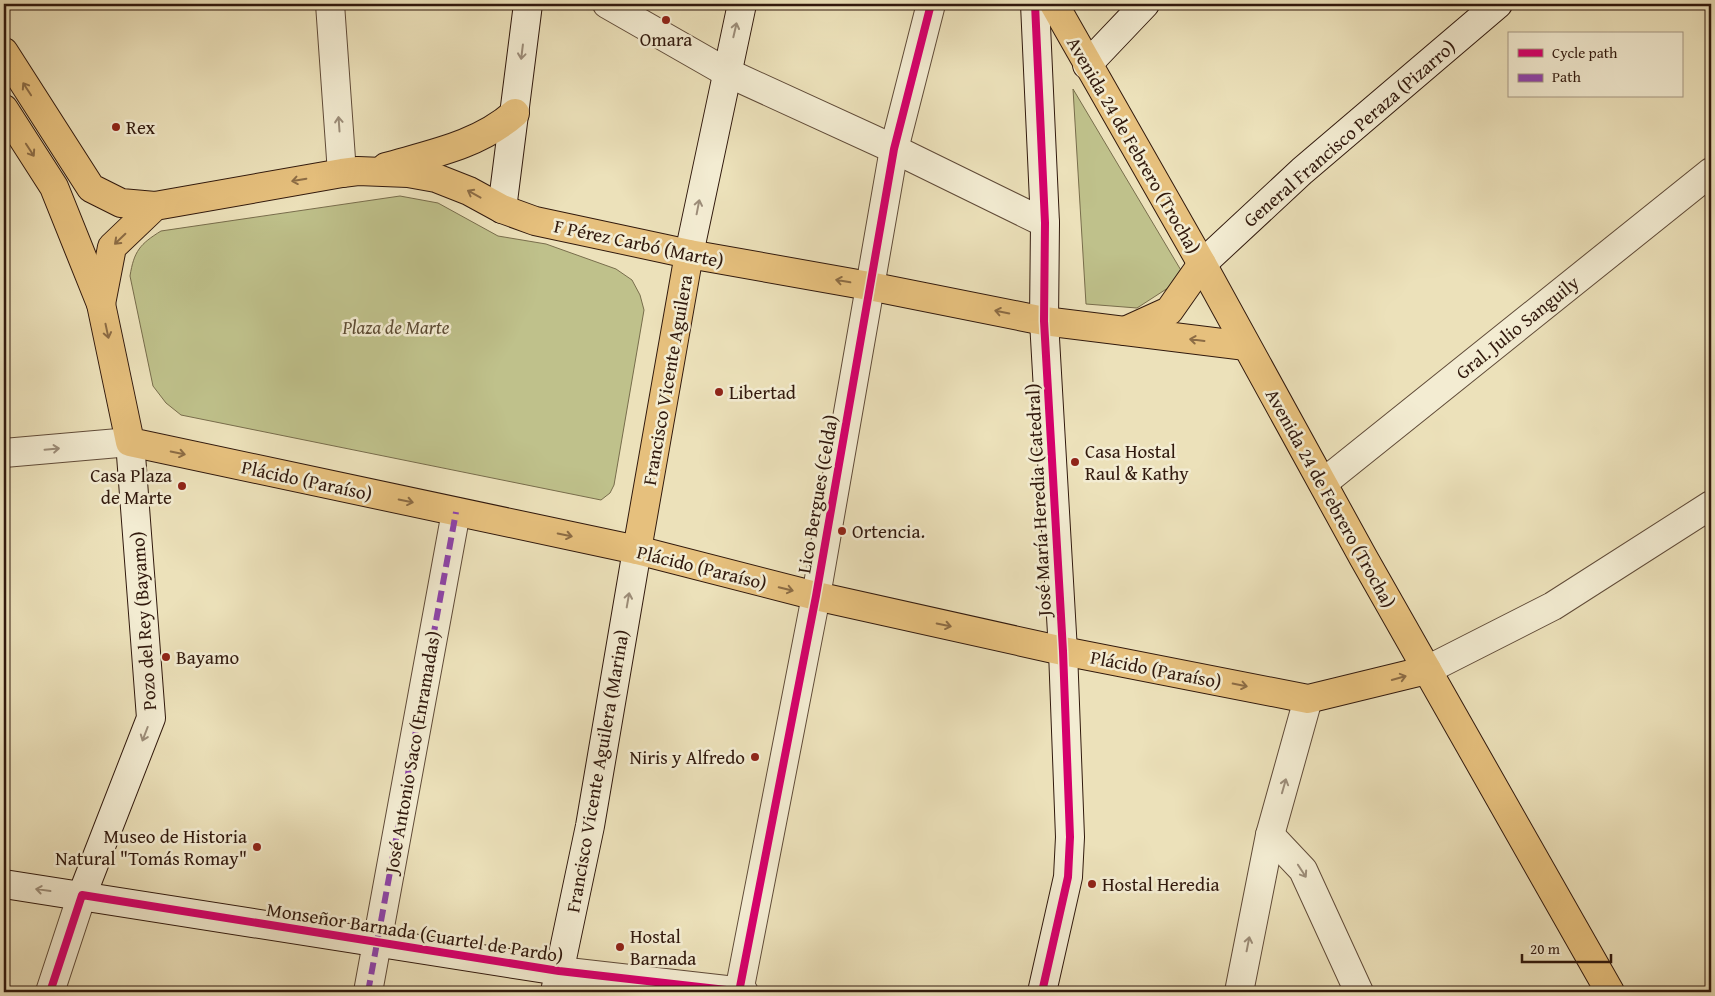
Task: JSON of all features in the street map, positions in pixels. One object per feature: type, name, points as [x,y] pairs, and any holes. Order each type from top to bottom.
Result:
[{"type":"main road","name":"Avenida 24 de Febrero (Trocha)","points":[[1054,4],[1202,264],[1427,670],[1610,992]]},
{"type":"main road","name":"F Pérez Carbó (Marte)","points":[[4,55],[91,188],[121,203],[155,206],[342,173],[373,171],[408,173],[436,178],[469,191],[502,209],[535,221],[689,254],[869,286],[1044,321],[1246,346]]},
{"type":"main road","points":[[4,109],[54,187],[101,304],[130,442]]},
{"type":"main road","points":[[373,171],[458,146],[499,127],[515,113]]},
{"type":"main road","points":[[101,304],[112,247],[155,206]]},
{"type":"main road","name":"Francisco Vicente Aguilera","points":[[637,550],[689,254]]},
{"type":"main road","points":[[1125,331],[1169,311],[1202,264]]},
{"type":"main road","name":"Plácido (Paraíso)","points":[[130,442],[637,550],[816,596],[1063,651],[1308,699],[1427,670]]},
{"type":"street","points":[[330,4],[342,173]]},
{"type":"street","points":[[502,209],[528,4]]},
{"type":"street","points":[[607,4],[726,72],[894,149],[1045,223]]},
{"type":"street","name":"Francisco Vicente Aguilera","points":[[689,254],[726,72],[742,4]]},
{"type":"street","name":"Lico Bergues (Celda)","points":[[739,992],[816,596],[894,149],[931,4]]},
{"type":"street","name":"José María Heredia (Catedral)","points":[[1036,4],[1045,223],[1044,321],[1063,651],[1070,837],[1068,869],[1042,992]]},
{"type":"street","points":[[1087,65],[1146,4]]},
{"type":"street","name":"General Francisco Peraza (Pizarro)","points":[[1202,264],[1302,171],[1498,4]]},
{"type":"street","name":"Gral. Julio Sanguily","points":[[1323,483],[1711,172]]},
{"type":"street","name":"Plácido (Paraíso)","points":[[4,452],[130,442]]},
{"type":"street","name":"Pozo del Rey (Bayamo)","points":[[50,992],[82,895],[151,718],[130,442]]},
{"type":"street","points":[[1427,670],[1553,606],[1711,505]]},
{"type":"street","name":"José Antonio Saco (Enramadas)","points":[[368,992],[456,512]]},
{"type":"street","name":"Francisco Vicente Aguilera (Marina)","points":[[557,982],[590,826],[637,550]]},
{"type":"street","points":[[1239,992],[1270,835],[1308,699]]},
{"type":"street","points":[[1270,835],[1303,870],[1359,992]]},
{"type":"street","name":"Monseñor Barnada (Cuartel de Pardo)","points":[[4,884],[377,943],[557,982],[744,992]]},
{"type":"green space","points":[[1073,89],[1185,277],[1137,308],[1086,304]]},
{"type":"green space","name":"Plaza de Marte","points":[[400,196],[438,203],[498,236],[546,244],[616,269],[632,280],[640,295],[644,310],[614,485],[610,493],[601,500],[181,415],[166,403],[153,386],[130,276],[136,254],[148,240],[161,231]]},
{"type":"marked path","points":[[368,992],[456,512]]},
{"type":"cycle path","points":[[739,992],[816,596],[894,149],[931,4]]},
{"type":"cycle path","points":[[1035,4],[1045,223],[1044,321],[1063,651],[1070,837],[1068,877],[1042,992]]},
{"type":"cycle path","points":[[50,992],[82,895],[559,971],[744,992]]},
{"type":"place","name":"Omara","points":[[666,20]]},
{"type":"place","name":"Rex","points":[[116,127]]},
{"type":"place","name":"Libertad","points":[[719,392]]},
{"type":"place","name":"Casa Hostal Raul & Kathy","points":[[1075,462]]},
{"type":"place","name":"Casa Plaza de Marte","points":[[182,486]]},
{"type":"place","name":"Ortencia.","points":[[842,531]]},
{"type":"place","name":"Bayamo","points":[[166,657]]},
{"type":"place","name":"Niris y Alfredo","points":[[755,757]]},
{"type":"place","name":"Museo de Historia Natural \"Tomás Romay\"","points":[[257,847]]},
{"type":"place","name":"Hostal Heredia","points":[[1092,884]]},
{"type":"place","name":"Hostal Barnada","points":[[620,947]]}]
